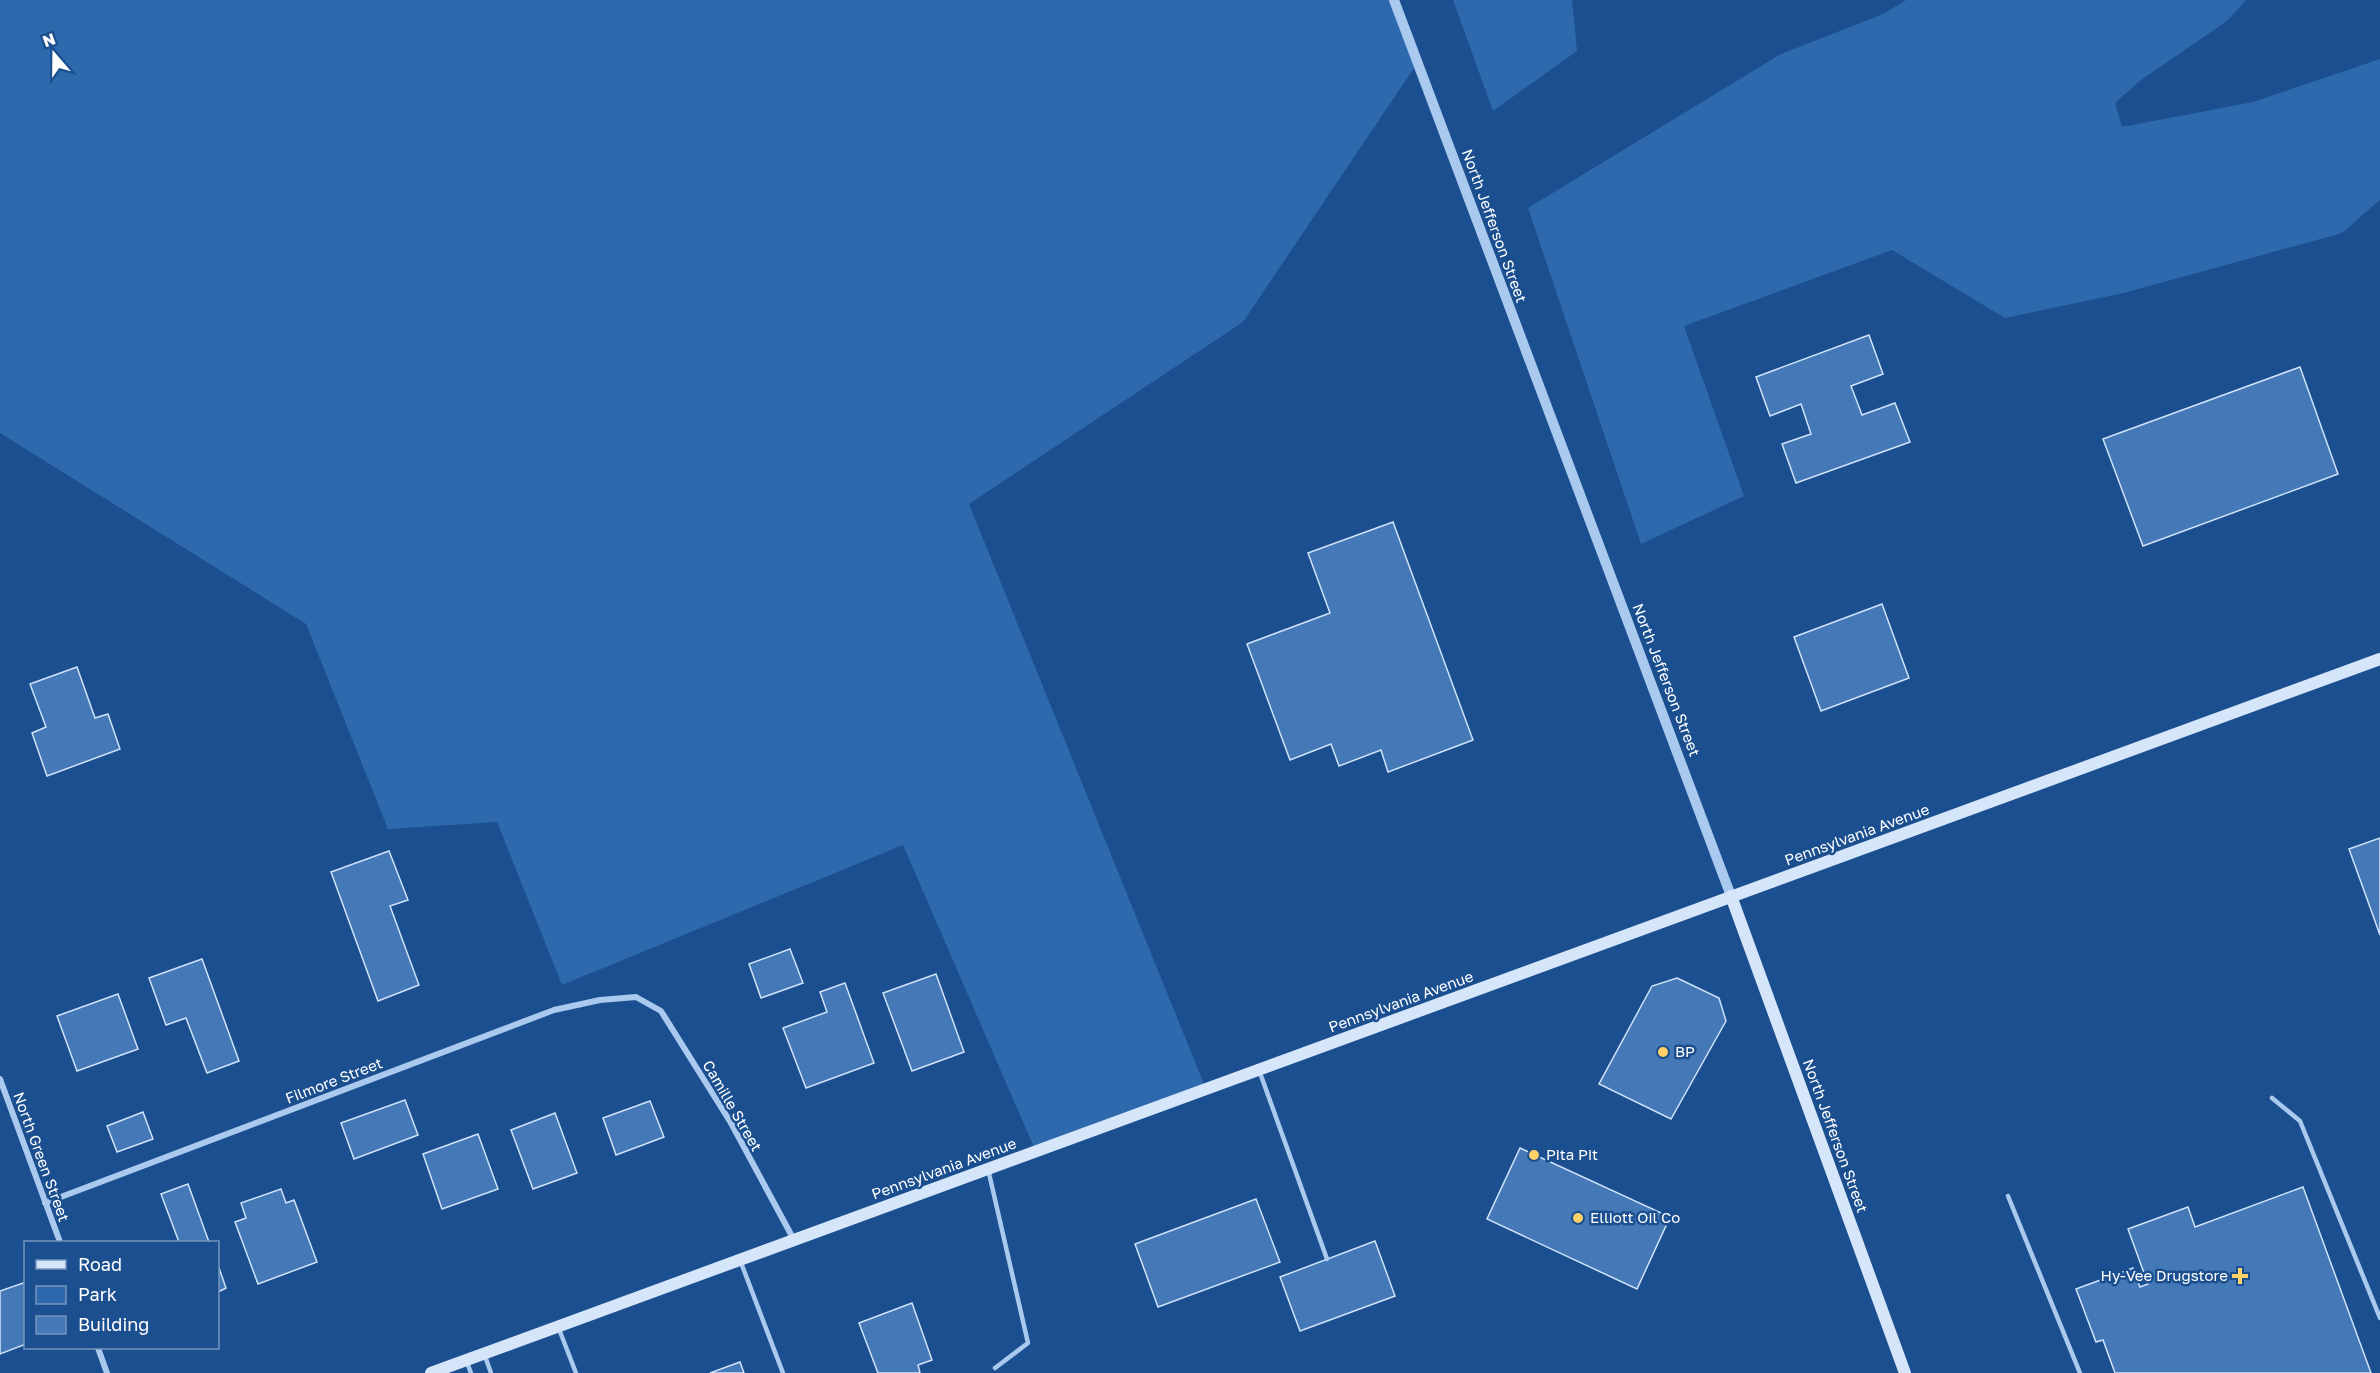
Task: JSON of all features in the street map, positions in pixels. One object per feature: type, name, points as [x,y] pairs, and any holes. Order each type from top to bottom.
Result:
[{"type":"main road","name":"Pennsylvania Avenue","points":[[431,1373],[2380,659]]},
{"type":"main road","name":"North Jefferson Street","points":[[1731,897],[1905,1373]]},
{"type":"street","name":"North Jefferson Street","points":[[1394,0],[1731,897]]},
{"type":"street","name":"Filmore Street","points":[[45,1203],[554,1010],[600,1000],[636,997]]},
{"type":"street","name":"Camille Street","points":[[636,997],[662,1011],[731,1124],[794,1240]]},
{"type":"street","name":"North Green Street","points":[[0,1079],[60,1241]]},
{"type":"street","points":[[99,1349],[107,1373]]},
{"type":"lane","points":[[1259,1070],[1327,1259]]},
{"type":"lane","points":[[2272,1098],[2300,1121],[2380,1318]]},
{"type":"lane","points":[[988,1169],[1028,1343],[995,1368]]},
{"type":"lane","points":[[2008,1196],[2080,1373]]},
{"type":"lane","points":[[740,1260],[783,1373]]},
{"type":"lane","points":[[558,1326],[576,1373]]},
{"type":"lane","points":[[484,1353],[491,1373]]},
{"type":"lane","points":[[466,1360],[471,1373]]},
{"type":"green space","points":[[0,0],[1394,0],[1418,62],[1243,322],[969,504],[1206,1089],[1036,1152],[903,845],[562,985],[497,822],[388,829],[306,624],[0,433]]},
{"type":"green space","points":[[1453,0],[1572,0],[1577,51],[1493,111]]},
{"type":"green space","points":[[1906,0],[2246,0],[2227,21],[2141,80],[2115,103],[2122,127],[2253,102],[2380,59],[2380,200],[2342,233],[2124,293],[2005,318],[1892,250],[1684,326],[1744,496],[1641,544],[1528,208],[1781,54],[1883,14]]},
{"type":"building","points":[[1869,335],[1883,374],[1851,386],[1862,415],[1895,403],[1910,442],[1796,483],[1782,444],[1811,434],[1801,404],[1770,416],[1756,377]]},
{"type":"building","points":[[2300,367],[2338,474],[2143,546],[2103,439]]},
{"type":"building","points":[[1393,522],[1473,740],[1388,772],[1381,750],[1339,766],[1331,744],[1290,760],[1247,644],[1330,613],[1308,553]]},
{"type":"building","points":[[1882,604],[1909,678],[1821,711],[1794,637]]},
{"type":"building","points":[[77,667],[95,718],[108,714],[120,749],[47,776],[32,733],[46,727],[30,684]]},
{"type":"building","points":[[2380,838],[2380,935],[2349,849]]},
{"type":"building","points":[[389,851],[408,900],[390,906],[419,985],[378,1001],[331,872]]},
{"type":"building","points":[[790,949],[803,983],[761,998],[749,964]]},
{"type":"building","points":[[202,959],[239,1061],[207,1073],[186,1018],[166,1025],[149,978]]},
{"type":"building","points":[[936,974],[964,1052],[912,1071],[883,993]]},
{"type":"building","name":"BP","points":[[1677,978],[1719,998],[1726,1021],[1671,1119],[1599,1084],[1652,986]]},
{"type":"building","points":[[845,983],[874,1063],[806,1088],[783,1028],[827,1012],[820,992]]},
{"type":"building","points":[[118,994],[138,1049],[77,1071],[57,1016]]},
{"type":"building","points":[[405,1100],[418,1135],[354,1159],[341,1123]]},
{"type":"building","points":[[650,1101],[664,1137],[616,1155],[603,1118]]},
{"type":"building","points":[[143,1112],[153,1139],[117,1152],[107,1126]]},
{"type":"building","points":[[555,1113],[577,1173],[533,1189],[511,1130]]},
{"type":"building","points":[[478,1134],[498,1189],[442,1209],[423,1154]]},
{"type":"building","name":"Elliott Oil Co","points":[[1520,1148],[1670,1217],[1637,1289],[1487,1219]]},
{"type":"building","points":[[188,1184],[209,1241],[179,1241],[161,1194]]},
{"type":"building","name":"Hy-Vee Drugstore","points":[[2303,1187],[2371,1373],[2115,1373],[2103,1340],[2096,1342],[2076,1289],[2133,1268],[2140,1287],[2148,1284],[2128,1229],[2188,1207],[2195,1227]]},
{"type":"building","points":[[281,1189],[286,1203],[294,1200],[317,1262],[258,1284],[235,1222],[246,1218],[241,1203]]},
{"type":"building","points":[[1256,1199],[1280,1262],[1158,1307],[1135,1244]]},
{"type":"building","points":[[1375,1241],[1395,1296],[1300,1331],[1280,1277]]},
{"type":"building","points":[[219,1268],[226,1288],[219,1292]]},
{"type":"building","points":[[24,1283],[24,1345],[0,1354],[0,1291]]},
{"type":"building","points":[[912,1303],[932,1360],[918,1365],[920,1373],[878,1373],[859,1323]]},
{"type":"building","points":[[740,1362],[744,1373],[710,1373]]},
{"type":"place","name":"BP","points":[[1663,1052]]},
{"type":"place","name":"Pita Pit","points":[[1534,1155]]},
{"type":"place","name":"Elliott Oil Co","points":[[1578,1218]]},
{"type":"place","name":"Hy-Vee Drugstore","points":[[2240,1276]]}]
